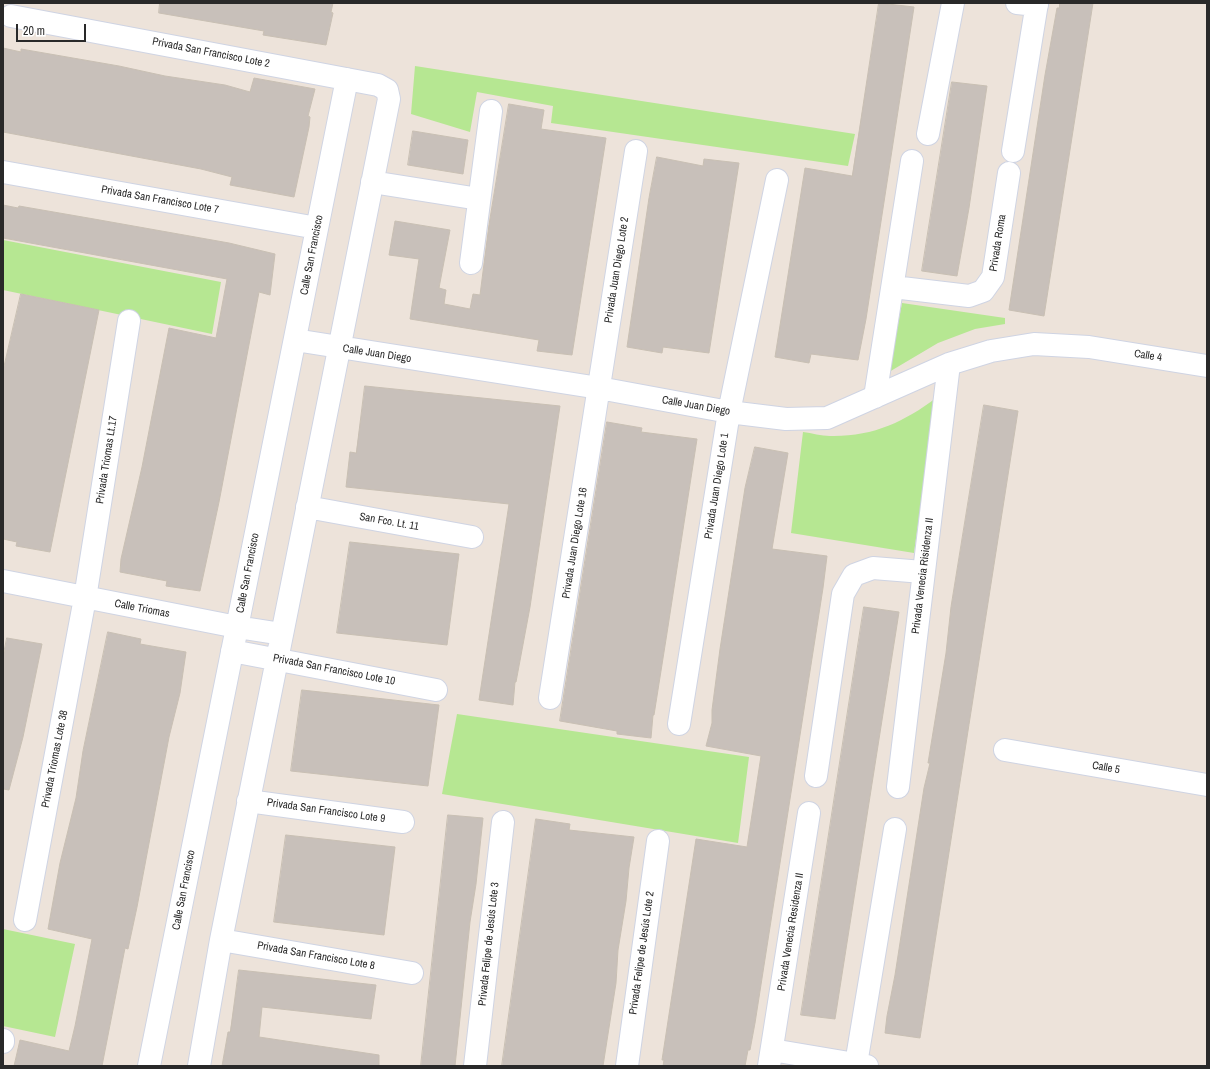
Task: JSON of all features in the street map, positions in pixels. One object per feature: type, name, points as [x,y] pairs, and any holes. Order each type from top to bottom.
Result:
[{"type":"street","points":[[928,134],[953,3]]},
{"type":"street","points":[[1013,151],[1030,4]]},
{"type":"street","name":"Privada San Francisco Lote 2","points":[[11,16],[378,85],[387,90],[389,99],[372,182]]},
{"type":"street","name":"Calle San Francisco","points":[[149,1066],[347,79]]},
{"type":"street","points":[[471,263],[491,111]]},
{"type":"street","name":"Privada Juan Diego Lote 2","points":[[599,388],[636,151]]},
{"type":"street","points":[[875,397],[912,162]]},
{"type":"street","name":"Privada San Francisco Lote 7","points":[[3,172],[317,228]]},
{"type":"street","name":"Privada Roma","points":[[893,287],[969,296],[983,291],[993,277],[1009,173]]},
{"type":"street","name":"Privada Juan Diego Lote 1","points":[[678,724],[729,412],[777,180]]},
{"type":"street","points":[[199,1066],[221,940],[248,801],[372,182],[479,199]]},
{"type":"street","name":"Privada Triomas Lt.17","points":[[85,598],[129,321]]},
{"type":"street","name":"Calle Juan Diego","points":[[294,340],[339,349],[599,388],[729,412],[786,419],[827,418],[949,364],[991,351],[1034,344],[1089,347]]},
{"type":"street","name":"Calle 4","points":[[1089,347],[1207,366]]},
{"type":"street","name":"Privada Venecia Risidenza II","points":[[898,787],[949,364]]},
{"type":"street","name":"Privada Juan Diego Lote 16","points":[[550,698],[599,388]]},
{"type":"street","name":"San Fco. Lt. 11","points":[[307,507],[472,537]]},
{"type":"street","points":[[816,776],[843,594],[854,575],[873,568],[923,572]]},
{"type":"street","name":"Calle Triomas","points":[[3,581],[237,627],[282,634]]},
{"type":"street","name":"Privada Triomas Lote 38","points":[[25,920],[85,598]]},
{"type":"street","name":"Privada San Francisco Lote 10","points":[[232,651],[436,690]]},
{"type":"street","name":"Calle 5","points":[[1005,750],[1207,786]]},
{"type":"street","name":"Privada San Francisco Lote 9","points":[[248,801],[403,822]]},
{"type":"street","name":"Privada Venecia Residenza II","points":[[810,813],[770,1058],[862,1065],[895,829]]},
{"type":"street","name":"Privada Felipe de Jesús Lote 3","points":[[475,1066],[502,822]]},
{"type":"street","name":"Privada Felipe de Jesús Lote 2","points":[[627,1066],[658,841]]},
{"type":"street","name":"Privada San Francisco Lote 8","points":[[221,940],[412,972]]},
{"type":"green space","points":[[415,66],[855,134],[848,166],[551,123],[553,106],[477,92],[470,132],[411,114]]},
{"type":"green space","points":[[3,240],[221,282],[212,334],[3,290]]},
{"type":"green space","points":[[902,303],[1005,318],[1005,324],[975,329],[938,343],[889,372]]},
{"type":"green space","points":[[936,398],[914,553],[791,533],[803,432],[823,436],[845,436],[874,431],[899,421],[924,407]]},
{"type":"green space","points":[[457,714],[749,757],[738,843],[442,794]]},
{"type":"green space","points":[[3,929],[75,944],[55,1037],[3,1026]]},
{"type":"building","points":[[160,3],[333,3],[331,12],[333,13],[326,45],[263,35],[264,31],[159,13]]},
{"type":"building","points":[[879,3],[914,7],[866,319],[858,360],[811,354],[809,363],[775,357],[805,168],[852,176]]},
{"type":"building","points":[[1060,3],[1093,3],[1044,316],[1009,310],[1045,75],[1057,8],[1059,8]]},
{"type":"building","points":[[3,48],[21,52],[21,49],[119,66],[165,76],[225,85],[250,92],[254,78],[315,89],[308,116],[310,117],[309,127],[294,197],[230,185],[232,177],[201,169],[3,132]]},
{"type":"building","points":[[952,82],[987,86],[969,208],[957,276],[922,271]]},
{"type":"building","points":[[509,104],[544,110],[541,129],[606,138],[572,355],[537,351],[539,340],[410,319],[419,259],[389,255],[395,221],[450,230],[439,288],[446,290],[444,304],[470,309],[473,294],[480,295],[489,225]]},
{"type":"building","points":[[413,131],[468,140],[463,174],[408,165]]},
{"type":"building","points":[[657,157],[703,166],[704,159],[739,163],[709,353],[663,347],[662,353],[627,347],[649,198]]},
{"type":"building","points":[[3,205],[18,208],[19,206],[229,243],[275,254],[270,295],[259,292],[219,502],[200,591],[166,586],[167,581],[120,572],[121,559],[142,467],[169,328],[216,338],[227,279],[3,238]]},
{"type":"building","points":[[21,294],[99,310],[50,552],[16,546],[17,542],[3,539],[3,371]]},
{"type":"building","points":[[365,386],[560,406],[530,607],[515,682],[513,705],[479,700],[509,504],[346,487],[350,452],[356,453]]},
{"type":"building","points":[[984,405],[1018,411],[920,1038],[885,1033],[924,788],[930,763],[928,763],[946,653],[951,607]]},
{"type":"building","points":[[607,422],[642,428],[641,432],[697,439],[653,715],[651,738],[617,734],[617,731],[560,721]]},
{"type":"building","points":[[755,447],[788,453],[772,549],[827,556],[823,588],[755,1023],[750,1050],[748,1050],[745,1066],[663,1066],[664,1060],[662,1060],[696,839],[747,847],[761,756],[706,746],[712,723],[712,710],[720,649],[745,488]]},
{"type":"building","points":[[350,542],[459,554],[447,645],[337,633]]},
{"type":"building","points":[[864,607],[899,612],[835,1019],[801,1015]]},
{"type":"building","points":[[108,632],[141,639],[140,644],[186,652],[180,693],[169,737],[128,949],[125,948],[102,1066],[14,1066],[20,1040],[69,1051],[75,1026],[92,939],[48,929],[60,863],[76,798],[83,751]]},
{"type":"building","points":[[7,638],[42,644],[23,737],[9,790],[3,789],[3,657]]},
{"type":"building","points":[[302,690],[439,705],[428,786],[291,771]]},
{"type":"building","points":[[448,815],[483,818],[476,884],[470,922],[455,1066],[421,1066]]},
{"type":"building","points":[[536,819],[570,824],[569,830],[634,837],[618,950],[616,983],[603,1066],[502,1066]]},
{"type":"building","points":[[286,835],[395,847],[384,935],[274,922]]},
{"type":"building","points":[[239,970],[376,985],[371,1019],[262,1007],[259,1037],[379,1055],[379,1066],[222,1066],[228,1032],[230,1032]]}]
